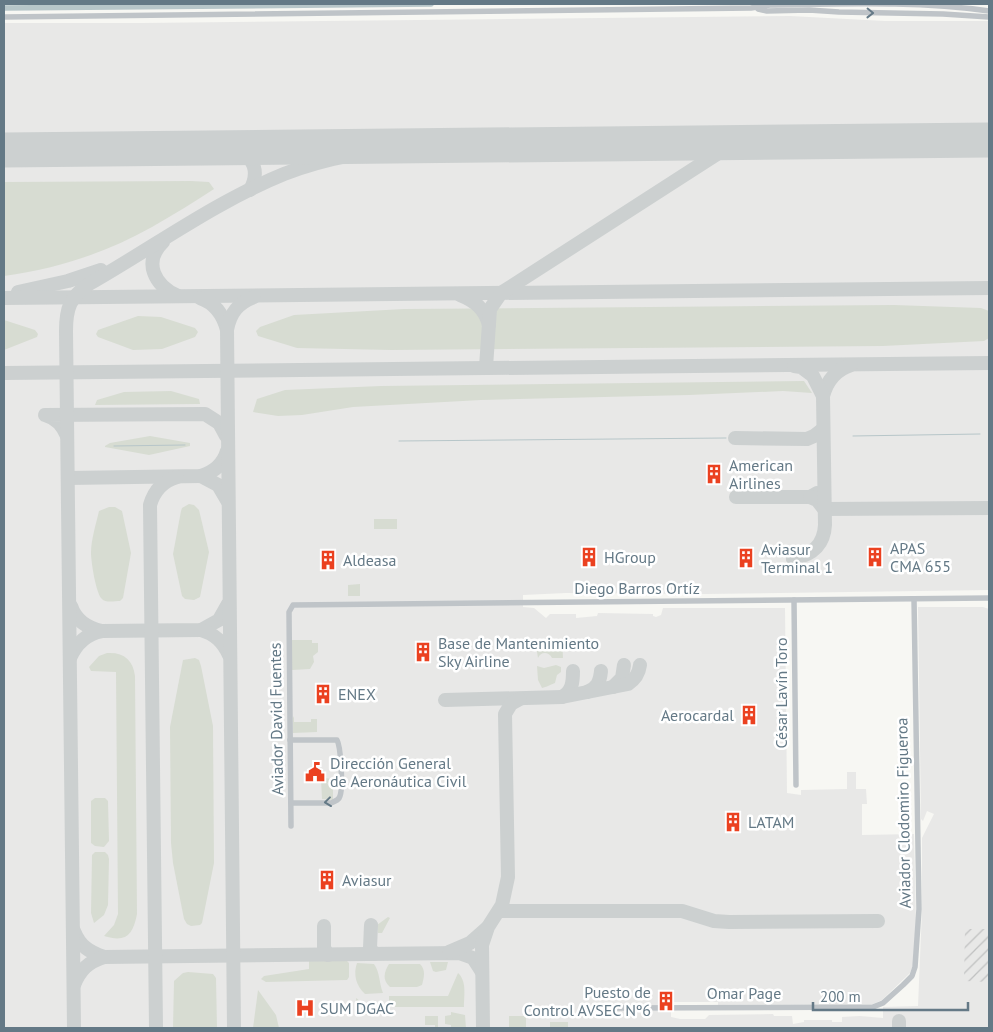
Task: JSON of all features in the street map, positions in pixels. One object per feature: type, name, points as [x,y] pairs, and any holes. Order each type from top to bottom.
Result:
[{"type":"street","points":[[4,17],[751,8],[770,5],[891,4],[948,6],[989,11]]},
{"type":"street","points":[[751,8],[768,11],[809,10],[989,17]]},
{"type":"street","name":"Diego Barros Ortíz","points":[[289,612],[291,607],[296,604],[989,598]]},
{"type":"street","name":"Aviador Clodomiro Figueroa","points":[[873,1007],[883,1003],[903,985],[912,976],[915,967],[919,908],[914,599]]},
{"type":"street","name":"César Lavín Toro","points":[[794,600],[796,785]]},
{"type":"street","name":"Aviador David Fuentes","points":[[289,612],[290,826]]},
{"type":"street","points":[[290,740],[337,740],[340,752],[341,791],[337,801],[332,803],[291,802]]},
{"type":"street","name":"Omar Page","points":[[615,1008],[873,1007]]},
{"type":"shaded area","points":[[790,16],[885,21],[989,21],[989,590],[705,594],[566,593],[523,595],[523,607],[534,608],[546,618],[550,614],[576,614],[576,618],[597,616],[598,613],[653,614],[656,617],[661,615],[663,608],[785,608],[787,793],[801,795],[801,790],[847,789],[847,772],[856,772],[856,789],[866,789],[867,804],[862,804],[862,835],[914,834],[916,921],[913,965],[910,973],[882,1000],[873,1004],[718,1005],[718,1002],[671,1002],[671,1017],[680,1019],[705,1019],[709,1015],[773,1014],[774,1016],[792,1016],[793,1024],[804,1022],[804,1020],[842,1022],[842,1017],[883,1018],[883,1007],[918,1006],[922,910],[922,838],[934,814],[927,811],[923,821],[921,819],[918,607],[983,607],[989,609],[989,1028],[4,1028],[4,23]]},
{"type":"shaded area","points":[[4,182],[209,182],[214,189],[152,227],[117,245],[62,264],[4,276]]},
{"type":"shaded area","points":[[894,305],[981,308],[989,311],[989,338],[984,341],[883,346],[391,350],[297,348],[258,336],[256,331],[260,327],[294,315],[404,309]]},
{"type":"shaded area","points":[[138,316],[161,317],[195,328],[198,332],[195,337],[162,349],[133,350],[98,337],[96,334],[98,330]]},
{"type":"shaded area","points":[[4,320],[35,330],[38,334],[37,337],[4,350]]},
{"type":"shaded area","points":[[804,381],[812,393],[783,391],[481,400],[353,407],[302,415],[278,416],[253,412],[257,399],[285,390],[381,386]]},
{"type":"shaded area","points":[[171,391],[199,399],[200,404],[95,405],[97,400],[124,392]]},
{"type":"shaded area","points":[[150,436],[190,443],[190,446],[149,455],[105,447],[110,443]]},
{"type":"shaded area","points":[[189,504],[194,505],[199,510],[209,552],[200,597],[194,600],[185,599],[182,596],[173,554],[181,511],[182,508]]},
{"type":"shaded area","points":[[115,507],[122,511],[131,553],[123,598],[120,601],[102,599],[96,584],[92,563],[92,543],[99,511]]},
{"type":"shaded area","points":[[374,519],[397,519],[397,529],[374,529]]},
{"type":"shaded area","points":[[360,584],[360,596],[348,596],[348,585]]},
{"type":"shaded area","points":[[535,639],[562,639],[563,658],[552,658],[549,654],[545,653],[541,654],[538,658]]},
{"type":"shaded area","points":[[292,640],[312,640],[312,643],[318,643],[318,652],[313,656],[314,662],[310,669],[292,670]]},
{"type":"shaded area","points":[[107,653],[118,654],[127,658],[134,670],[135,676],[137,914],[131,932],[123,938],[104,936],[114,925],[118,914],[116,672],[91,671],[89,667],[99,656]]},
{"type":"shaded area","points":[[195,658],[199,660],[201,666],[213,726],[214,863],[202,923],[191,926],[184,919],[173,863],[171,843],[170,727],[183,660]]},
{"type":"shaded area","points":[[556,665],[561,667],[561,672],[557,675],[555,683],[542,688],[538,680],[537,666],[544,668]]},
{"type":"shaded area","points":[[294,716],[294,722],[311,722],[311,719],[317,719],[317,732],[293,733]]},
{"type":"shaded area","points":[[325,778],[332,779],[332,787],[326,782],[333,790],[333,800],[322,799],[321,779],[325,781]]},
{"type":"shaded area","points":[[95,798],[105,798],[108,801],[109,841],[104,847],[95,846],[91,843],[91,801]]},
{"type":"shaded area","points":[[95,852],[105,852],[109,859],[108,905],[104,915],[94,923],[91,913],[92,855]]},
{"type":"shaded area","points":[[388,917],[390,918],[382,933],[378,933],[377,925]]},
{"type":"shaded area","points":[[965,929],[989,929],[989,982],[964,981]]},
{"type":"shaded area","points":[[346,960],[349,963],[349,977],[347,980],[266,982],[261,979],[264,976],[309,969],[309,961]]},
{"type":"shaded area","points":[[430,962],[448,962],[446,970],[436,972],[433,971]]},
{"type":"shaded area","points":[[357,963],[374,964],[383,993],[365,994],[362,991],[357,984],[355,976]]},
{"type":"shaded area","points":[[389,964],[420,964],[424,971],[422,985],[417,987],[390,987],[386,982],[385,976]]},
{"type":"shaded area","points":[[183,973],[213,974],[216,978],[217,1028],[173,1028],[174,981]]},
{"type":"shaded area","points":[[458,973],[464,984],[464,1007],[389,1007],[389,996],[448,996]]},
{"type":"shaded area","points":[[258,990],[276,1015],[279,1028],[253,1028]]},
{"type":"shaded area","points":[[356,998],[377,1014],[359,1015],[357,1013]]},
{"type":"shaded area","points":[[451,1012],[465,1015],[466,1028],[451,1028],[451,1025],[445,1024],[445,1016],[451,1015]]},
{"type":"shaded area","points":[[425,1016],[438,1016],[438,1028],[435,1028],[435,1025],[425,1025]]},
{"type":"shaded area","points":[[509,1016],[526,1016],[526,1028],[509,1028]]},
{"type":"shaded area","points":[[550,1022],[568,1022],[568,1028],[550,1028]]},
{"type":"waterway","points":[[4,8],[431,4]]},
{"type":"waterway","points":[[853,436],[980,434]]},
{"type":"waterway","points":[[399,441],[726,438]]},
{"type":"waterway","points":[[114,446],[185,445]]},
{"type":"taxiway","points":[[486,367],[490,309],[501,293],[734,143]]},
{"type":"taxiway","points":[[74,1028],[66,331],[68,309],[77,294],[89,284],[209,211],[258,185],[301,168],[336,158],[371,151],[425,146]]},
{"type":"taxiway","points":[[237,147],[248,156],[254,166],[255,177],[250,190]]},
{"type":"taxiway","points":[[163,242],[153,257],[154,273],[163,286],[178,296]]},
{"type":"taxiway","points":[[18,292],[68,281],[101,270]]},
{"type":"taxiway","points":[[4,298],[989,288]]},
{"type":"taxiway","points":[[460,295],[479,306],[485,314],[489,325]]},
{"type":"taxiway","points":[[234,1028],[227,330],[230,319],[236,309],[243,302],[254,297]]},
{"type":"taxiway","points":[[200,298],[218,310],[227,330]]},
{"type":"taxiway","points":[[4,373],[989,363]]},
{"type":"taxiway","points":[[823,396],[836,373],[851,365]]},
{"type":"taxiway","points":[[793,559],[806,555],[816,548],[822,538],[825,525],[823,396],[813,376],[801,367],[794,366]]},
{"type":"taxiway","points":[[67,436],[59,423],[45,415],[205,414],[219,423],[226,436]]},
{"type":"taxiway","points":[[735,438],[807,439],[823,429]]},
{"type":"taxiway","points":[[68,478],[201,476],[217,467],[227,451]]},
{"type":"taxiway","points":[[201,476],[218,485],[228,502]]},
{"type":"taxiway","points":[[156,1028],[150,505],[160,487],[167,481],[177,477]]},
{"type":"taxiway","points":[[736,497],[810,497],[817,493]]},
{"type":"taxiway","points":[[810,497],[817,500],[824,509],[989,508]]},
{"type":"taxiway","points":[[71,606],[79,620],[92,628],[102,631],[201,630],[219,620],[228,604]]},
{"type":"taxiway","points":[[201,630],[218,639],[229,655]]},
{"type":"taxiway","points":[[70,658],[82,640],[96,632],[102,631]]},
{"type":"taxiway","points":[[613,687],[622,678],[624,665]]},
{"type":"taxiway","points":[[445,700],[562,697],[628,684],[637,676],[640,665]]},
{"type":"taxiway","points":[[562,697],[571,686],[573,671]]},
{"type":"taxiway","points":[[587,692],[597,684],[601,671]]},
{"type":"taxiway","points":[[483,1028],[482,945],[488,927],[502,905],[508,877],[505,714],[511,704],[520,699]]},
{"type":"taxiway","points":[[499,911],[682,911],[714,921],[729,922],[878,921]]},
{"type":"taxiway","points":[[371,925],[370,948],[374,954]]},
{"type":"taxiway","points":[[324,926],[324,948],[328,955]]},
{"type":"taxiway","points":[[449,952],[470,943],[487,928]]},
{"type":"taxiway","points":[[74,931],[79,941],[86,948],[104,957],[459,953],[473,958],[482,972]]},
{"type":"taxiway","points":[[74,985],[85,967],[93,961],[104,957]]},
{"type":"taxiway","points":[[899,1021],[899,1028]]},
{"type":"runway","points":[[4,150],[989,140]]},
{"type":"place","name":"American Airlines","points":[[714,474]]},
{"type":"place","name":"HGroup","points":[[589,557]]},
{"type":"place","name":"APAS CMA 655","points":[[875,557]]},
{"type":"place","name":"Aviasur Terminal 1","points":[[746,558]]},
{"type":"place","name":"Aldeasa","points":[[328,560]]},
{"type":"place","name":"Base de Mantenimiento Sky Airline","points":[[423,652]]},
{"type":"place","name":"ENEX","points":[[323,694]]},
{"type":"place","name":"Aerocardal","points":[[749,715]]},
{"type":"place","name":"Dirección General de Aeronáutica Civil","points":[[315,772]]},
{"type":"place","name":"LATAM","points":[[733,822]]},
{"type":"place","name":"Aviasur","points":[[327,880]]},
{"type":"place","name":"Puesto de Control AVSEC Nº6","points":[[666,1001]]},
{"type":"place","name":"SUM DGAC","points":[[305,1008]]}]
